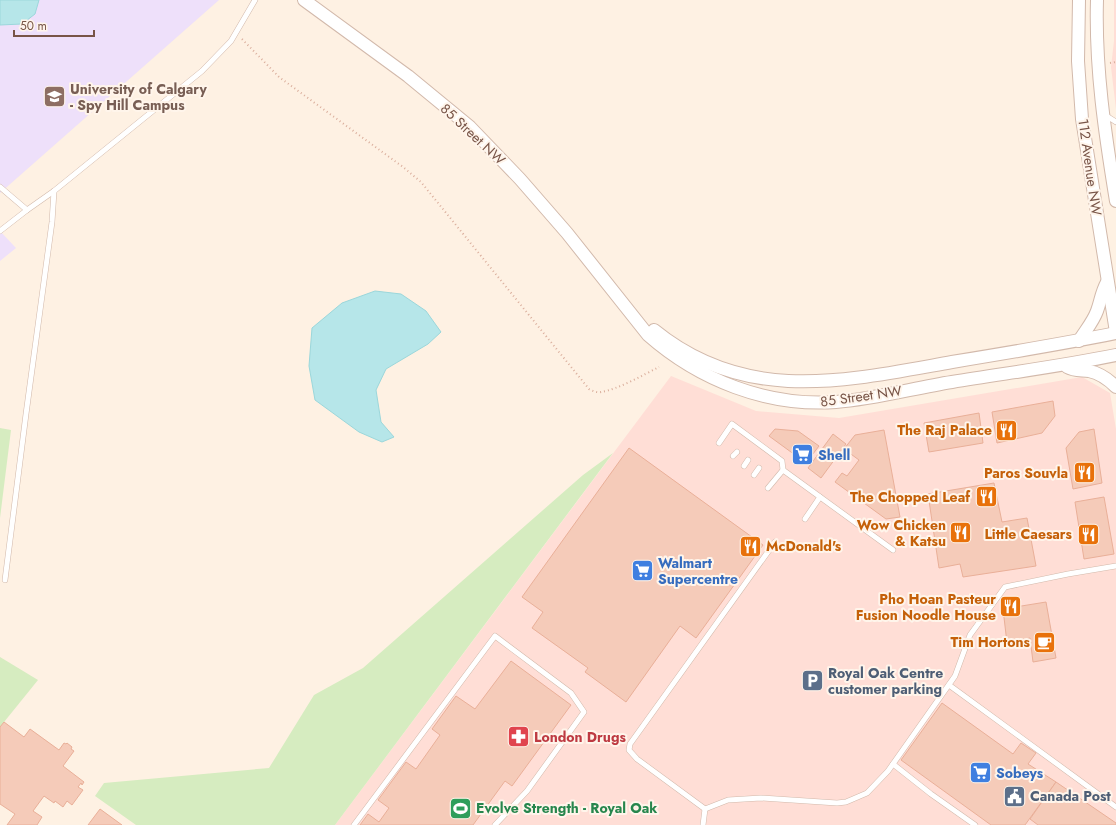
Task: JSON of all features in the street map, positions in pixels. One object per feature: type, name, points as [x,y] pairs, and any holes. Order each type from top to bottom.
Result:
[{"type":"street","name":"85 Street NW","points":[[304,0],[408,76],[470,127],[520,179],[567,233],[648,335],[681,361],[722,383],[748,392],[784,400],[809,403],[837,402],[951,382],[1064,365],[1116,355]]},
{"type":"street","name":"112 Avenue NW","points":[[1079,0],[1078,61],[1082,119],[1116,332]]},
{"type":"street","name":"112 Avenue NW","points":[[1097,0],[1097,44],[1103,114],[1116,195]]},
{"type":"street","points":[[1079,341],[1097,312],[1101,292],[1107,282]]},
{"type":"street","name":"85 Street NW","points":[[616,295],[636,316],[660,336],[699,360],[735,373],[757,378],[790,381],[818,382],[849,379],[1079,341],[1116,332]]},
{"type":"street","points":[[1064,365],[1074,370],[1097,374],[1116,387]]},
{"type":"lane","points":[[0,231],[54,191],[202,71],[232,41],[255,0]]},
{"type":"lane","points":[[1103,114],[1116,122]]},
{"type":"lane","points":[[0,187],[27,210]]},
{"type":"lane","points":[[6,580],[26,414],[52,222],[54,191]]},
{"type":"lane","points":[[719,443],[732,424],[746,438],[768,454],[782,461],[783,470],[768,488]]},
{"type":"lane","points":[[744,466],[748,460]]},
{"type":"lane","points":[[754,475],[759,468]]},
{"type":"lane","points":[[783,470],[893,550]]},
{"type":"lane","points":[[804,519],[820,497]]},
{"type":"lane","points":[[705,809],[637,759],[629,750],[630,744],[775,542]]},
{"type":"lane","points":[[705,809],[728,800],[761,798],[837,804],[846,802],[867,793],[893,764],[950,685],[955,676],[970,635],[1004,587],[1116,566]]},
{"type":"lane","points":[[354,825],[495,636],[571,693],[584,712],[527,791],[496,825]]},
{"type":"lane","points":[[950,685],[1116,807]]},
{"type":"lane","points":[[893,764],[931,794],[975,825]]},
{"type":"lane","points":[[703,825],[705,809]]},
{"type":"path","points":[[236,32],[279,77],[403,167],[420,182],[589,389],[593,392],[600,393],[628,382],[659,367]]},
{"type":"path","points":[[1110,63],[1116,62]]},
{"type":"shaded area","name":"University of Calgary - Spy Hill Campus","points":[[0,0],[219,0],[0,193]]},
{"type":"shaded area","points":[[1114,0],[1116,0],[1116,109],[1111,67],[1114,41]]},
{"type":"shaded area","points":[[0,231],[16,248],[0,261]]},
{"type":"shaded area","points":[[671,376],[756,411],[839,418],[1082,377],[1110,393],[1116,429],[1116,825],[335,825]]},
{"type":"green space","points":[[0,428],[11,430],[0,518]]},
{"type":"green space","points":[[613,453],[335,825],[136,825],[95,796],[104,783],[269,768],[314,695],[363,668],[583,475]]},
{"type":"green space","points":[[0,657],[38,680],[0,727]]},
{"type":"water","points":[[0,0],[39,0],[35,14],[22,24],[0,25]]},
{"type":"water","points":[[375,291],[401,294],[426,311],[441,332],[428,344],[386,369],[376,390],[381,422],[394,437],[382,442],[359,432],[315,400],[309,366],[312,328],[342,303]]},
{"type":"building","points":[[1053,401],[1055,416],[1042,433],[997,443],[992,412]]},
{"type":"building","points":[[979,413],[983,443],[929,452],[924,423]]},
{"type":"building","name":"Shell","points":[[775,429],[798,431],[819,446],[806,463],[769,436]]},
{"type":"building","points":[[1094,429],[1102,483],[1073,489],[1066,448],[1079,432]]},
{"type":"building","points":[[884,430],[900,517],[886,519],[835,482],[842,473],[847,476],[859,460],[844,449],[855,435]]},
{"type":"building","points":[[833,434],[846,444],[821,478],[808,468]]},
{"type":"building","name":"Walmart Supercentre","points":[[629,448],[763,545],[696,638],[680,626],[626,702],[585,672],[588,668],[532,628],[543,612],[522,597]]},
{"type":"building","points":[[994,483],[1002,522],[1027,518],[1036,566],[963,577],[960,564],[939,568],[928,494]]},
{"type":"building","points":[[1104,497],[1114,554],[1084,559],[1075,502]]},
{"type":"building","points":[[1046,602],[1056,658],[1033,662],[1030,638],[1007,643],[1003,609]]},
{"type":"building","points":[[511,661],[571,705],[512,786],[505,781],[473,825],[360,825],[368,814],[379,822],[389,808],[378,800],[406,762],[416,769],[440,735],[432,729],[456,696],[475,709]]},
{"type":"building","name":"Sobeys","points":[[942,703],[1013,754],[1021,743],[1036,753],[1028,764],[1056,782],[1025,825],[991,825],[901,760]]},
{"type":"building","points":[[4,722],[24,737],[30,729],[59,750],[64,743],[67,743],[74,751],[63,766],[84,782],[78,787],[83,790],[72,805],[67,801],[63,807],[44,796],[33,811],[42,817],[37,825],[7,825],[15,814],[0,804],[0,727]]},
{"type":"building","points":[[1056,782],[1116,823],[1116,825],[1038,825],[1030,819]]},
{"type":"building","points":[[100,809],[122,825],[88,825]]},
{"type":"place","name":"University of Calgary - Spy Hill Campus","points":[[55,97]]},
{"type":"place","name":"The Raj Palace","points":[[1007,430]]},
{"type":"place","name":"Shell","points":[[803,455]]},
{"type":"place","name":"Paros Souvla","points":[[1084,473]]},
{"type":"place","name":"The Chopped Leaf","points":[[986,497]]},
{"type":"place","name":"Wow Chicken & Katsu","points":[[961,533]]},
{"type":"place","name":"Little Caesars","points":[[1088,534]]},
{"type":"place","name":"McDonald's","points":[[750,546]]},
{"type":"place","name":"Walmart Supercentre","points":[[643,571]]},
{"type":"place","name":"Pho Hoan Pasteur Fusion Noodle House","points":[[1011,607]]},
{"type":"place","name":"Tim Hortons","points":[[1045,642]]},
{"type":"place","name":"Royal Oak Centre customer parking","points":[[813,681]]},
{"type":"place","name":"London Drugs","points":[[518,737]]},
{"type":"place","name":"Sobeys","points":[[980,773]]},
{"type":"place","name":"Canada Post","points":[[1014,796]]},
{"type":"place","name":"Evolve Strength - Royal Oak","points":[[461,808]]}]
